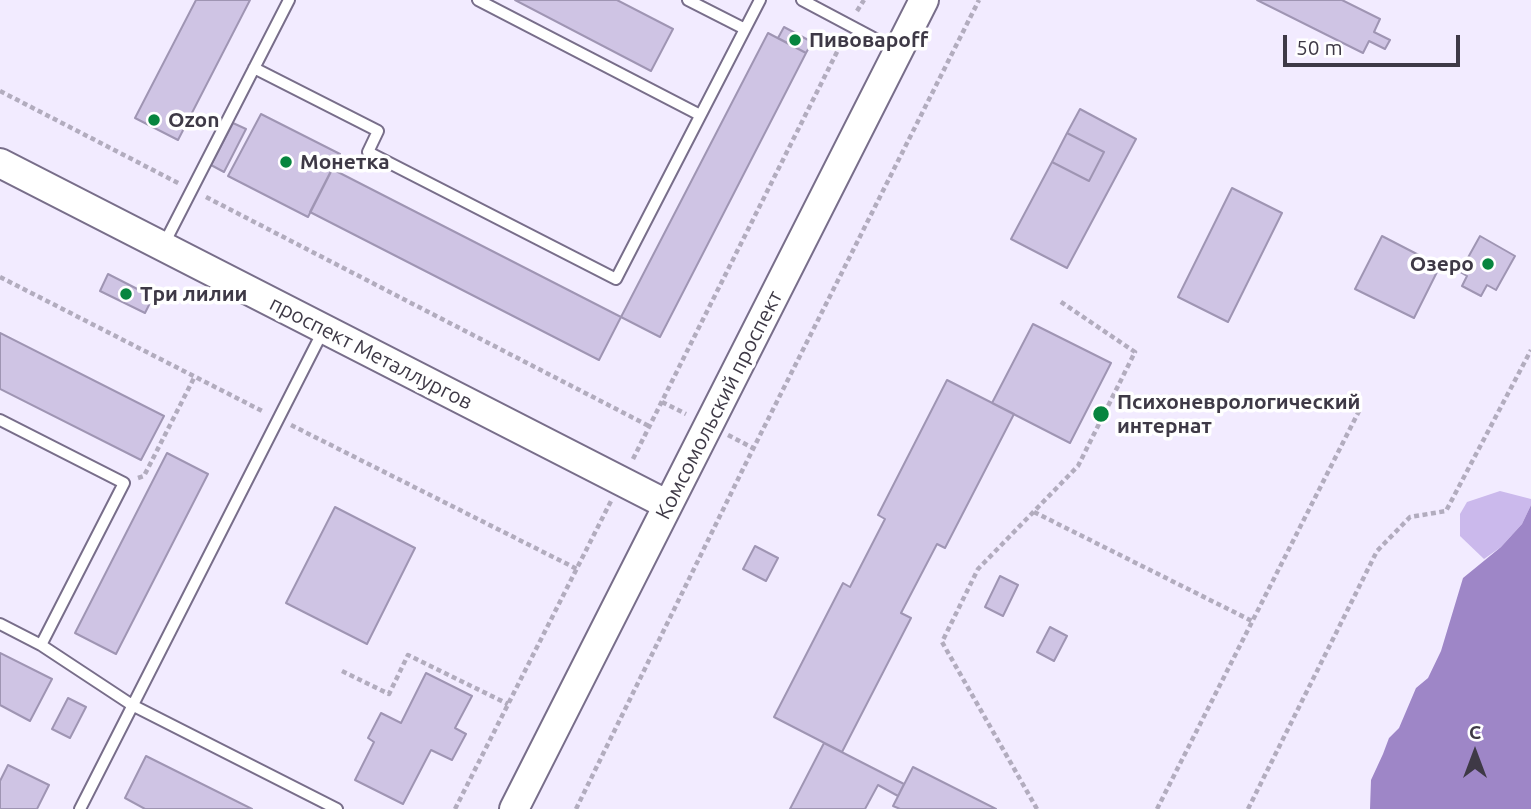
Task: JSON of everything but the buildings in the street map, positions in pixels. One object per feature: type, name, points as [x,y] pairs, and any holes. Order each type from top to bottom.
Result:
[{"type":"street","name":"Комсомольский проспект","points":[[514,809],[924,0]]},
{"type":"street","name":"проспект Металлургов","points":[[0,163],[668,505]]},
{"type":"lane","points":[[163,246],[289,0]]},
{"type":"lane","points":[[478,0],[700,115]]},
{"type":"lane","points":[[688,0],[745,29]]},
{"type":"lane","points":[[254,68],[378,131],[368,152],[616,279],[760,0]]},
{"type":"lane","points":[[802,0],[898,51]]},
{"type":"lane","points":[[80,809],[324,329]]},
{"type":"lane","points":[[0,421],[124,483],[41,645]]},
{"type":"lane","points":[[0,624],[41,645],[132,705],[337,809]]},
{"type":"path","points":[[576,809],[979,0]]},
{"type":"path","points":[[455,809],[850,26]]},
{"type":"path","points":[[0,91],[649,426]]},
{"type":"path","points":[[0,277],[577,569]]},
{"type":"path","points":[[1037,809],[942,642],[978,569],[1078,466],[1135,352],[1058,300]]},
{"type":"path","points":[[1248,809],[1377,551],[1409,517],[1446,511],[1531,349]]},
{"type":"path","points":[[124,483],[144,476],[195,376]]},
{"type":"path","points":[[662,402],[691,416]]},
{"type":"path","points":[[1157,809],[1359,411]]},
{"type":"path","points":[[727,435],[754,448]]},
{"type":"path","points":[[1034,512],[1252,621]]},
{"type":"path","points":[[342,671],[389,694],[408,654],[508,705]]},
{"type":"shaded area","points":[[1500,491],[1531,499],[1531,505],[1522,524],[1501,547],[1484,559],[1460,536],[1460,514],[1467,502]]},
{"type":"shaded area","points":[[1531,505],[1531,809],[1370,809],[1371,780],[1389,738],[1399,728],[1416,688],[1428,678],[1441,651],[1463,578],[1501,547],[1522,524]]},
{"type":"place","name":"Пивовароff","points":[[795,40]]},
{"type":"place","name":"Ozon","points":[[154,120]]},
{"type":"place","name":"Монетка","points":[[286,162]]},
{"type":"place","name":"Озеро","points":[[1488,264]]},
{"type":"place","name":"Три лилии","points":[[126,294]]},
{"type":"place","name":"Психоневрологический интернат","points":[[1101,414]]}]
